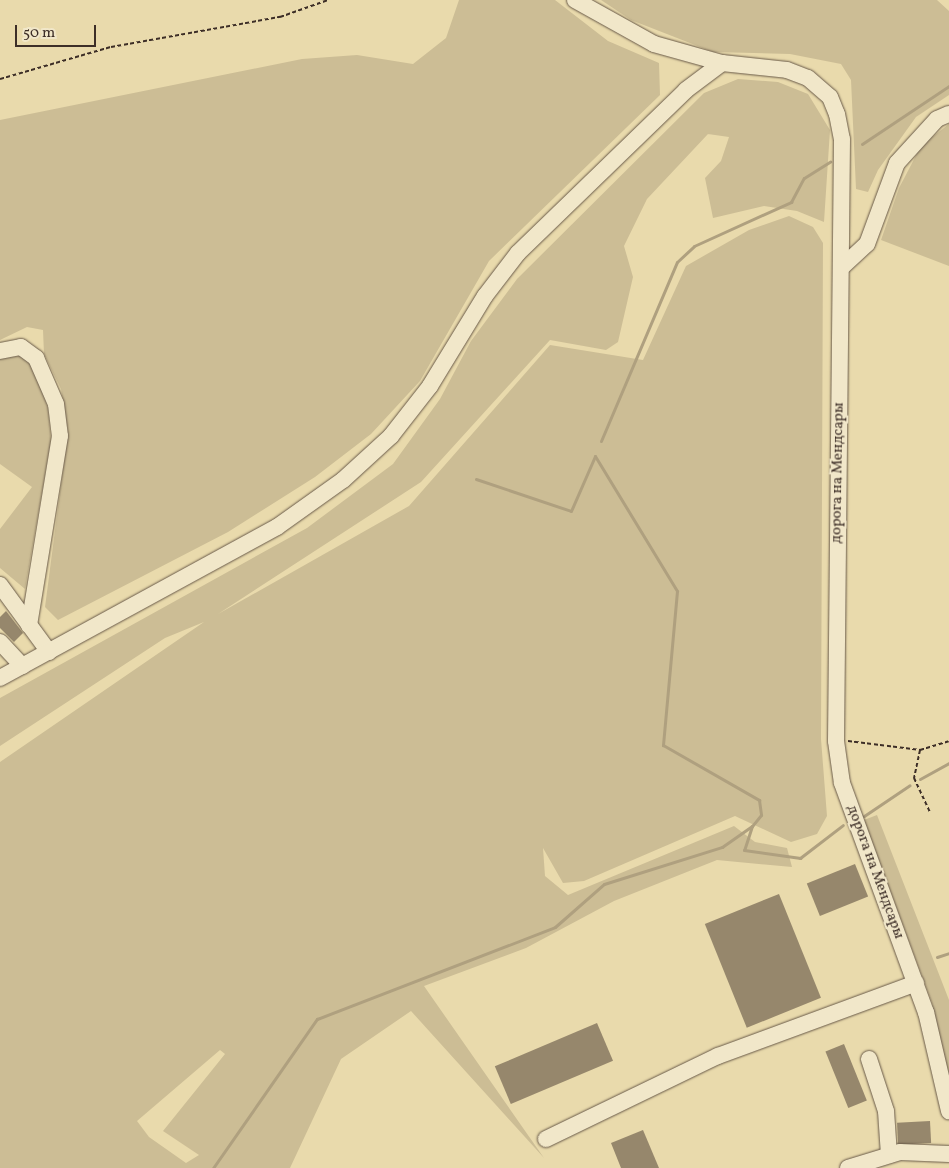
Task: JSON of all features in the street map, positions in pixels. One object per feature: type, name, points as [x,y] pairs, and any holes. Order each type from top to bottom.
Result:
[{"type":"street","name":"дорога на Мендсары","points":[[575,0],[654,44],[722,64],[787,70],[817,83],[830,97],[842,139],[836,741],[842,783],[916,982],[949,1111]]},
{"type":"street","points":[[0,678],[277,527],[343,480],[391,436],[430,386],[485,296],[518,253],[686,90],[722,64]]},
{"type":"street","points":[[841,268],[867,244],[897,163],[937,119],[949,114]]},
{"type":"street","points":[[0,351],[20,347],[30,349],[36,358],[56,404],[60,436],[29,625]]},
{"type":"street","points":[[0,585],[49,652]]},
{"type":"street","points":[[0,642],[22,666]]},
{"type":"street","points":[[546,1138],[718,1056],[916,982]]},
{"type":"street","points":[[869,1059],[886,1112],[889,1155]]},
{"type":"street","points":[[848,1168],[889,1155],[949,1154]]},
{"type":"path","points":[[0,79],[111,47],[280,18],[328,0]]},
{"type":"path","points":[[836,741],[878,741],[920,750],[949,741]]},
{"type":"path","points":[[920,750],[914,778],[930,813]]},
{"type":"shaded area","points":[[459,0],[555,0],[608,41],[659,63],[660,95],[489,261],[420,381],[371,434],[315,477],[228,532],[58,620],[45,607],[68,431],[61,389],[44,354],[43,330],[27,327],[0,340],[0,120],[302,59],[357,55],[413,64],[446,38]]},
{"type":"shaded area","points":[[601,0],[937,0],[949,11],[949,95],[916,117],[878,170],[868,192],[856,189],[851,80],[841,64],[790,54],[713,52],[631,20]]},
{"type":"shaded area","points":[[738,79],[778,82],[808,94],[830,130],[824,222],[797,211],[764,206],[713,218],[705,178],[721,161],[729,137],[708,134],[647,199],[624,246],[633,277],[618,342],[606,350],[550,340],[421,482],[218,614],[409,506],[550,345],[643,360],[686,266],[749,230],[789,216],[813,227],[823,243],[821,739],[827,816],[817,834],[791,842],[735,816],[584,881],[563,883],[543,848],[545,876],[568,895],[734,826],[755,842],[787,848],[792,867],[717,860],[614,901],[526,948],[424,986],[544,1158],[411,1011],[341,1059],[290,1168],[0,1168],[0,762],[204,622],[165,638],[0,746],[0,698],[307,528],[393,464],[440,399],[471,341],[517,279],[704,93]],"holes":[[[220,1050],[225,1054],[163,1131],[199,1155],[186,1163],[149,1137],[137,1121]]]},
{"type":"shaded area","points":[[949,124],[949,266],[881,240],[899,188],[921,146]]},
{"type":"shaded area","points":[[21,355],[33,361],[48,408],[51,441],[25,589],[0,568],[0,529],[32,487],[0,464],[0,359]]},
{"type":"shaded area","points":[[877,815],[949,1000],[949,1076],[932,1003],[864,820]]},
{"type":"building","points":[[6,611],[23,633],[14,642],[0,628],[0,617]]},
{"type":"building","points":[[855,864],[868,896],[820,916],[807,883]]},
{"type":"building","points":[[779,894],[821,998],[747,1028],[705,924]]},
{"type":"building","points":[[597,1023],[613,1061],[511,1104],[495,1066]]},
{"type":"building","points":[[844,1044],[867,1101],[848,1108],[825,1051]]},
{"type":"building","points":[[930,1121],[931,1143],[898,1145],[897,1123]]},
{"type":"building","points":[[643,1130],[659,1168],[621,1168],[611,1143]]},
{"type":"waterway","points":[[862,144],[949,86]]},
{"type":"waterway","points":[[601,441],[677,262],[694,246],[791,202],[804,178],[830,162]]},
{"type":"waterway","points":[[595,456],[677,591],[663,745],[759,800],[761,815],[752,826]]},
{"type":"waterway","points":[[476,479],[571,511],[595,456]]},
{"type":"waterway","points":[[920,779],[949,763]]},
{"type":"waterway","points":[[864,816],[910,785]]},
{"type":"waterway","points":[[213,1168],[317,1019],[555,927],[604,884],[722,847],[752,826],[744,850],[800,858],[843,825]]},
{"type":"waterway","points":[[937,957],[949,953]]}]
